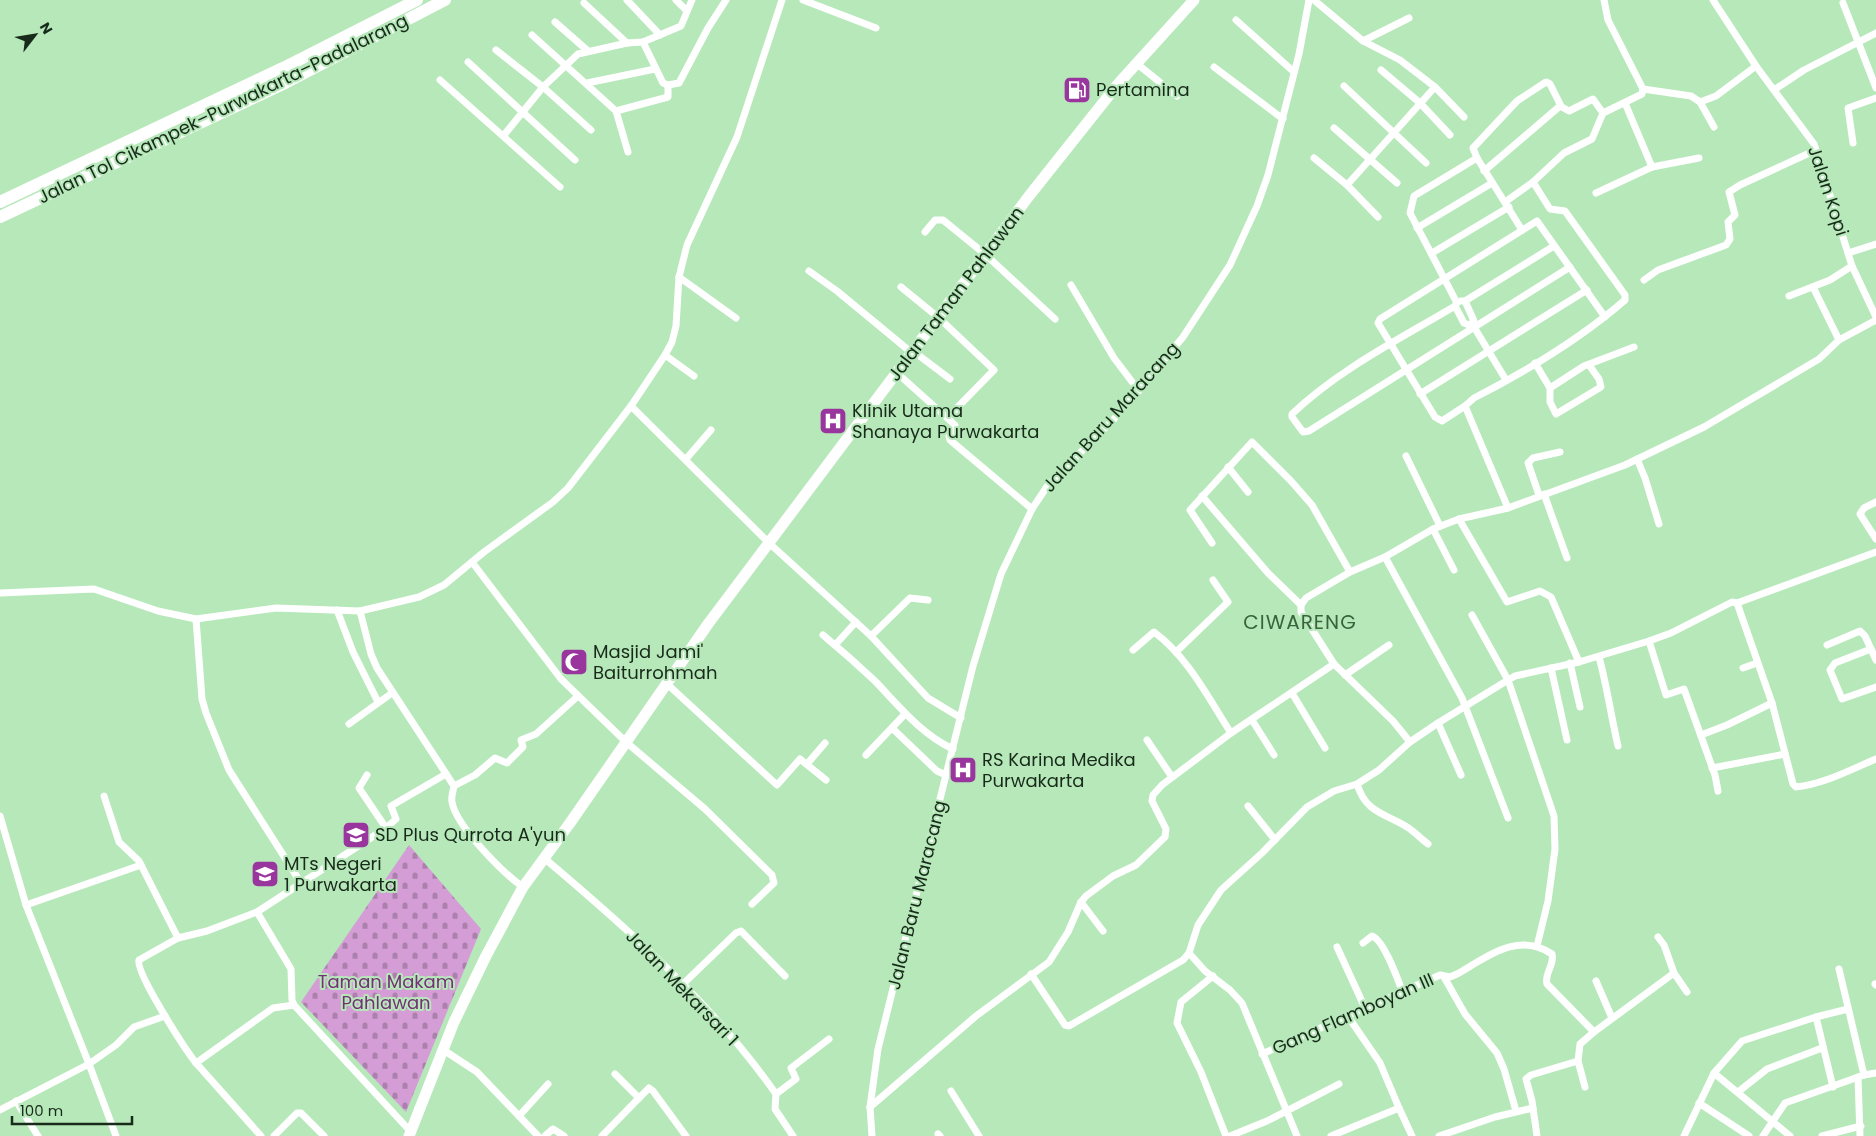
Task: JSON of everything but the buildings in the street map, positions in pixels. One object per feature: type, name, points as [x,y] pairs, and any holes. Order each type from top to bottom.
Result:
[{"type":"highway","name":"Jalan Tol Cikampek–Purwakarta–Padalarang","points":[[0,202],[277,71],[417,0]]},
{"type":"highway","name":"Jalan Tol Cikampek–Purwakarta–Padalarang","points":[[0,217],[285,83],[445,0]]},
{"type":"main road","name":"Jalan Taman Pahlawan","points":[[410,1134],[442,1049],[486,956],[523,887],[666,683],[1029,196],[1136,63],[1194,0]]},
{"type":"street","points":[[627,0],[660,35]]},
{"type":"street","points":[[676,0],[687,11]]},
{"type":"street","points":[[504,135],[543,87],[578,54],[588,50],[642,42],[681,26],[692,0]]},
{"type":"street","points":[[642,42],[654,69],[663,83],[676,85],[682,81],[701,40],[726,0]]},
{"type":"street","points":[[0,593],[94,589],[158,611],[196,618],[276,608],[360,611],[430,593],[444,586],[472,562],[553,502],[568,488],[631,406],[665,355],[672,342],[676,326],[679,278],[690,236],[740,131],[782,0]]},
{"type":"street","points":[[802,0],[876,28]]},
{"type":"street","name":"Jalan Baru Maracang","points":[[872,1136],[870,1107],[878,1049],[946,775],[994,594],[1032,509],[1048,485],[1114,419],[1139,391],[1183,337],[1230,265],[1257,206],[1283,119],[1309,0]]},
{"type":"street","points":[[1314,0],[1363,40],[1400,60],[1435,87],[1464,117]]},
{"type":"street","points":[[1432,253],[1507,204],[1559,157],[1592,139],[1603,113],[1642,94],[1643,89],[1608,20],[1604,0]]},
{"type":"street","name":"Jalan Kopi","points":[[1712,0],[1756,66],[1807,133],[1816,150],[1852,266],[1876,318]]},
{"type":"street","points":[[584,3],[627,43]]},
{"type":"street","points":[[1843,3],[1859,42],[1860,51],[1876,88]]},
{"type":"street","points":[[1363,40],[1409,18]]},
{"type":"street","points":[[1236,20],[1294,72]]},
{"type":"street","points":[[555,22],[588,50]]},
{"type":"street","points":[[1774,90],[1804,70],[1876,33]]},
{"type":"street","points":[[532,35],[616,111],[628,152]]},
{"type":"street","points":[[496,50],[543,87],[591,130]]},
{"type":"street","points":[[468,62],[575,160]]},
{"type":"street","points":[[1136,63],[1177,96]]},
{"type":"street","points":[[1700,102],[1716,96],[1756,66]]},
{"type":"street","points":[[1214,67],[1283,119]]},
{"type":"street","points":[[587,84],[654,69]]},
{"type":"street","points":[[1380,70],[1420,103],[1450,135]]},
{"type":"street","points":[[440,80],[504,135],[560,187]]},
{"type":"street","points":[[1522,230],[1484,171],[1473,151],[1474,144],[1523,96],[1548,82],[1561,106],[1569,111],[1593,99],[1603,113]]},
{"type":"street","points":[[616,111],[668,97],[668,85]]},
{"type":"street","points":[[1344,86],[1394,130],[1426,163]]},
{"type":"street","points":[[1347,185],[1394,130],[1435,87]]},
{"type":"street","points":[[1643,89],[1691,96],[1700,102],[1714,126]]},
{"type":"street","points":[[1853,143],[1848,108],[1876,98]]},
{"type":"street","points":[[1625,103],[1652,167]]},
{"type":"street","points":[[1484,171],[1561,106]]},
{"type":"street","points":[[1334,128],[1397,183]]},
{"type":"street","points":[[1644,280],[1658,270],[1726,244],[1730,239],[1728,222],[1735,214],[1729,192],[1740,185],[1816,150]]},
{"type":"street","points":[[1314,158],[1347,185],[1378,217]]},
{"type":"street","points":[[1473,326],[1464,323],[1445,278],[1410,213],[1414,196],[1477,158]]},
{"type":"street","points":[[1596,193],[1652,167],[1699,158]]},
{"type":"street","points":[[1533,182],[1550,209],[1565,211],[1625,295],[1625,300],[1605,317],[1535,363],[1438,421],[1378,324],[1380,319],[1538,221],[1605,317]]},
{"type":"street","points":[[1417,228],[1492,183]]},
{"type":"street","points":[[925,232],[935,220],[943,220],[986,255],[1055,319]]},
{"type":"street","points":[[1848,253],[1876,244]]},
{"type":"street","points":[[1554,246],[1465,301],[1456,304],[1390,344],[1316,393],[1292,414],[1292,417],[1303,432],[1306,432],[1570,267]]},
{"type":"street","points":[[1790,296],[1813,287],[1852,266]]},
{"type":"street","points":[[809,271],[837,291],[912,352],[950,379]]},
{"type":"street","points":[[679,278],[736,318]]},
{"type":"street","points":[[1071,285],[1114,358],[1139,391]]},
{"type":"street","points":[[902,287],[939,318],[994,370],[948,417]]},
{"type":"street","points":[[1813,287],[1839,340]]},
{"type":"street","points":[[1420,394],[1587,290]]},
{"type":"street","points":[[1465,301],[1473,316],[1473,326],[1506,380]]},
{"type":"street","points":[[1300,605],[1306,598],[1350,572],[1385,557],[1437,527],[1459,519],[1508,508],[1625,465],[1704,427],[1758,397],[1819,359],[1839,340],[1876,318]]},
{"type":"street","points":[[1550,388],[1589,365],[1634,346]]},
{"type":"street","points":[[665,355],[694,376]]},
{"type":"street","points":[[1535,363],[1550,388],[1550,402],[1558,414],[1601,387],[1599,379],[1589,365]]},
{"type":"street","points":[[897,373],[956,426],[949,436],[950,440],[1032,509]]},
{"type":"street","points":[[631,406],[770,543],[871,636],[928,698],[961,718]]},
{"type":"street","points":[[1465,406],[1508,508]]},
{"type":"street","points":[[686,459],[711,430]]},
{"type":"street","points":[[1212,543],[1190,511],[1250,443],[1257,446],[1312,505],[1350,572]]},
{"type":"street","points":[[1560,452],[1533,458],[1528,463],[1567,558]]},
{"type":"street","points":[[1406,456],[1454,570]]},
{"type":"street","points":[[1637,459],[1659,524]]},
{"type":"street","points":[[1228,467],[1248,492]]},
{"type":"street","points":[[1202,496],[1268,573],[1300,605],[1301,612],[1334,664],[1393,720],[1410,742]]},
{"type":"street","points":[[1876,502],[1864,508],[1860,514],[1876,539]]},
{"type":"street","points":[[1459,519],[1507,602],[1540,591],[1551,597],[1579,662]]},
{"type":"street","points":[[1031,974],[1064,1025],[1069,1026],[1177,965],[1189,953],[1198,925],[1221,890],[1275,840],[1307,807],[1334,791],[1357,784],[1379,770],[1410,742],[1508,680],[1599,657],[1671,634],[1732,602],[1738,603],[1876,552]]},
{"type":"street","points":[[1385,557],[1465,707],[1508,818]]},
{"type":"street","points":[[472,562],[546,661],[578,696],[626,742],[705,809],[772,875],[774,883],[752,904]]},
{"type":"street","points":[[1176,652],[1228,602],[1213,580]]},
{"type":"street","points":[[871,636],[910,598],[928,600]]},
{"type":"street","points":[[1738,603],[1772,703],[1793,784],[1796,786],[1831,778],[1876,760]]},
{"type":"street","points":[[337,610],[356,658],[378,702]]},
{"type":"street","points":[[360,611],[371,654],[392,693],[454,786],[452,802],[460,820],[503,872],[523,887]]},
{"type":"street","points":[[1472,615],[1508,680],[1548,793],[1555,822],[1555,849],[1548,901],[1537,946],[1552,954],[1554,959],[1546,976],[1547,984],[1594,1032]]},
{"type":"street","points":[[196,618],[202,699],[206,713],[230,770],[301,883]]},
{"type":"street","points":[[835,645],[856,622]]},
{"type":"street","points":[[1827,645],[1860,631],[1876,660]]},
{"type":"street","points":[[1133,650],[1154,632],[1176,652],[1231,733]]},
{"type":"street","points":[[823,635],[877,683],[905,714],[937,740],[953,749]]},
{"type":"street","points":[[1649,641],[1666,695],[1684,689],[1701,734],[1718,791]]},
{"type":"street","points":[[1345,675],[1389,645]]},
{"type":"street","points":[[1871,649],[1835,663],[1830,670],[1842,699],[1876,687]]},
{"type":"street","points":[[1599,657],[1607,684],[1608,703],[1618,746]]},
{"type":"street","points":[[1743,668],[1757,662]]},
{"type":"street","points":[[1570,663],[1580,707]]},
{"type":"street","points":[[870,1107],[976,1016],[1049,962],[1068,932],[1081,902],[1096,887],[1136,865],[1165,837],[1166,829],[1152,801],[1153,795],[1172,777],[1231,733],[1334,664]]},
{"type":"street","points":[[1551,668],[1567,740]]},
{"type":"street","points":[[666,683],[777,785],[798,760],[807,764],[826,780]]},
{"type":"street","points":[[349,724],[392,693]]},
{"type":"street","points":[[1292,693],[1325,748]]},
{"type":"street","points":[[454,786],[475,776],[495,758],[507,762],[524,747],[521,740],[536,734],[578,696]]},
{"type":"street","points":[[1701,734],[1727,725],[1772,703]]},
{"type":"street","points":[[866,756],[905,714]]},
{"type":"street","points":[[1252,720],[1274,754]]},
{"type":"street","points":[[1438,723],[1460,775]]},
{"type":"street","points":[[892,728],[937,771],[946,775]]},
{"type":"street","points":[[1147,740],[1172,777]]},
{"type":"street","points":[[807,764],[825,743]]},
{"type":"street","points":[[1712,768],[1785,754]]},
{"type":"street","points":[[260,1136],[196,1063],[150,990],[138,962],[178,938],[207,931],[257,912],[386,828],[396,819],[390,808],[391,806],[446,774]]},
{"type":"street","points":[[367,775],[359,788],[386,828]]},
{"type":"street","points":[[1357,784],[1361,798],[1373,810],[1410,829],[1428,844]]},
{"type":"street","points":[[104,796],[119,842],[134,854],[142,865],[178,938]]},
{"type":"street","points":[[1248,806],[1275,840]]},
{"type":"street","points":[[0,816],[26,905],[116,1136]]},
{"type":"street","name":"Jalan Mekarsari 1","points":[[544,858],[611,914],[682,985],[737,1045],[776,1094],[775,1110],[792,1136]]},
{"type":"street","points":[[26,905],[142,865]]},
{"type":"street","points":[[1081,902],[1103,931]]},
{"type":"street","points":[[257,912],[291,969],[294,988],[292,1000],[294,1005],[410,1134]]},
{"type":"street","points":[[682,985],[736,933],[741,931],[785,976]]},
{"type":"street","points":[[1363,943],[1372,936],[1377,938],[1389,958],[1403,992]]},
{"type":"street","points":[[1658,937],[1663,943],[1674,973],[1687,992]]},
{"type":"street","name":"Gang Flamboyan III","points":[[1262,1054],[1440,975],[1444,977],[1457,974],[1502,947],[1537,946]]},
{"type":"street","points":[[1337,947],[1365,1008]]},
{"type":"street","points":[[1189,953],[1242,1003],[1297,1136]]},
{"type":"street","points":[[1839,969],[1861,1076],[1860,1136]]},
{"type":"street","points":[[1585,1086],[1578,1061],[1580,1044],[1674,973]]},
{"type":"street","points":[[1212,976],[1181,1002],[1177,1024],[1201,1072],[1226,1136]]},
{"type":"street","points":[[1444,977],[1465,1014],[1497,1053],[1504,1069],[1516,1111]]},
{"type":"street","points":[[1596,981],[1612,1018]]},
{"type":"street","points":[[196,1063],[273,1008],[294,1005]]},
{"type":"street","points":[[1686,1135],[1699,1102],[1714,1074],[1742,1041],[1816,1017],[1848,1009]]},
{"type":"street","points":[[1348,1015],[1380,1063],[1412,1136]]},
{"type":"street","points":[[0,1110],[89,1064],[116,1045],[134,1027],[165,1016]]},
{"type":"street","points":[[1816,1017],[1833,1087]]},
{"type":"street","points":[[776,1094],[796,1080],[791,1068],[829,1038]]},
{"type":"street","points":[[1738,1092],[1767,1069],[1822,1048]]},
{"type":"street","points":[[442,1049],[477,1072],[538,1136]]},
{"type":"street","points":[[1537,1136],[1534,1108],[1526,1081],[1528,1076],[1578,1061]]},
{"type":"street","points":[[1766,1135],[1771,1122],[1785,1103],[1861,1076],[1876,1073]]},
{"type":"street","points":[[616,1074],[639,1098]]},
{"type":"street","points":[[1714,1074],[1790,1136]]},
{"type":"street","points":[[519,1116],[548,1084]]},
{"type":"street","points":[[1230,1136],[1267,1121],[1339,1084]]},
{"type":"street","points":[[602,1136],[650,1088],[686,1136]]},
{"type":"street","points":[[951,1091],[979,1136]]},
{"type":"street","points":[[16,1101],[38,1136]]},
{"type":"street","points":[[1699,1102],[1749,1136]]},
{"type":"street","points":[[1331,1136],[1399,1108]]},
{"type":"street","points":[[1439,1136],[1516,1111],[1534,1108]]},
{"type":"street","points":[[274,1136],[297,1113],[301,1113],[324,1136]]},
{"type":"street","points":[[1822,1136],[1861,1126]]},
{"type":"street","points":[[545,1136],[553,1129],[564,1136]]},
{"type":"green space","name":"Taman Makam Pahlawan","points":[[409,845],[481,929],[406,1112],[301,1002]]},
{"type":"place","name":"Pertamina","points":[[1077,90]]},
{"type":"place","name":"Klinik Utama Shanaya Purwakarta","points":[[833,421]]},
{"type":"place","name":"Masjid Jami' Baiturrohmah","points":[[574,662]]},
{"type":"place","name":"RS Karina Medika Purwakarta","points":[[963,770]]},
{"type":"place","name":"SD Plus Qurrota A'yun","points":[[356,835]]},
{"type":"place","name":"MTs Negeri 1 Purwakarta","points":[[265,874]]},
{"type":"district","name":"CIWARENG","points":[[1300,622]]}]
